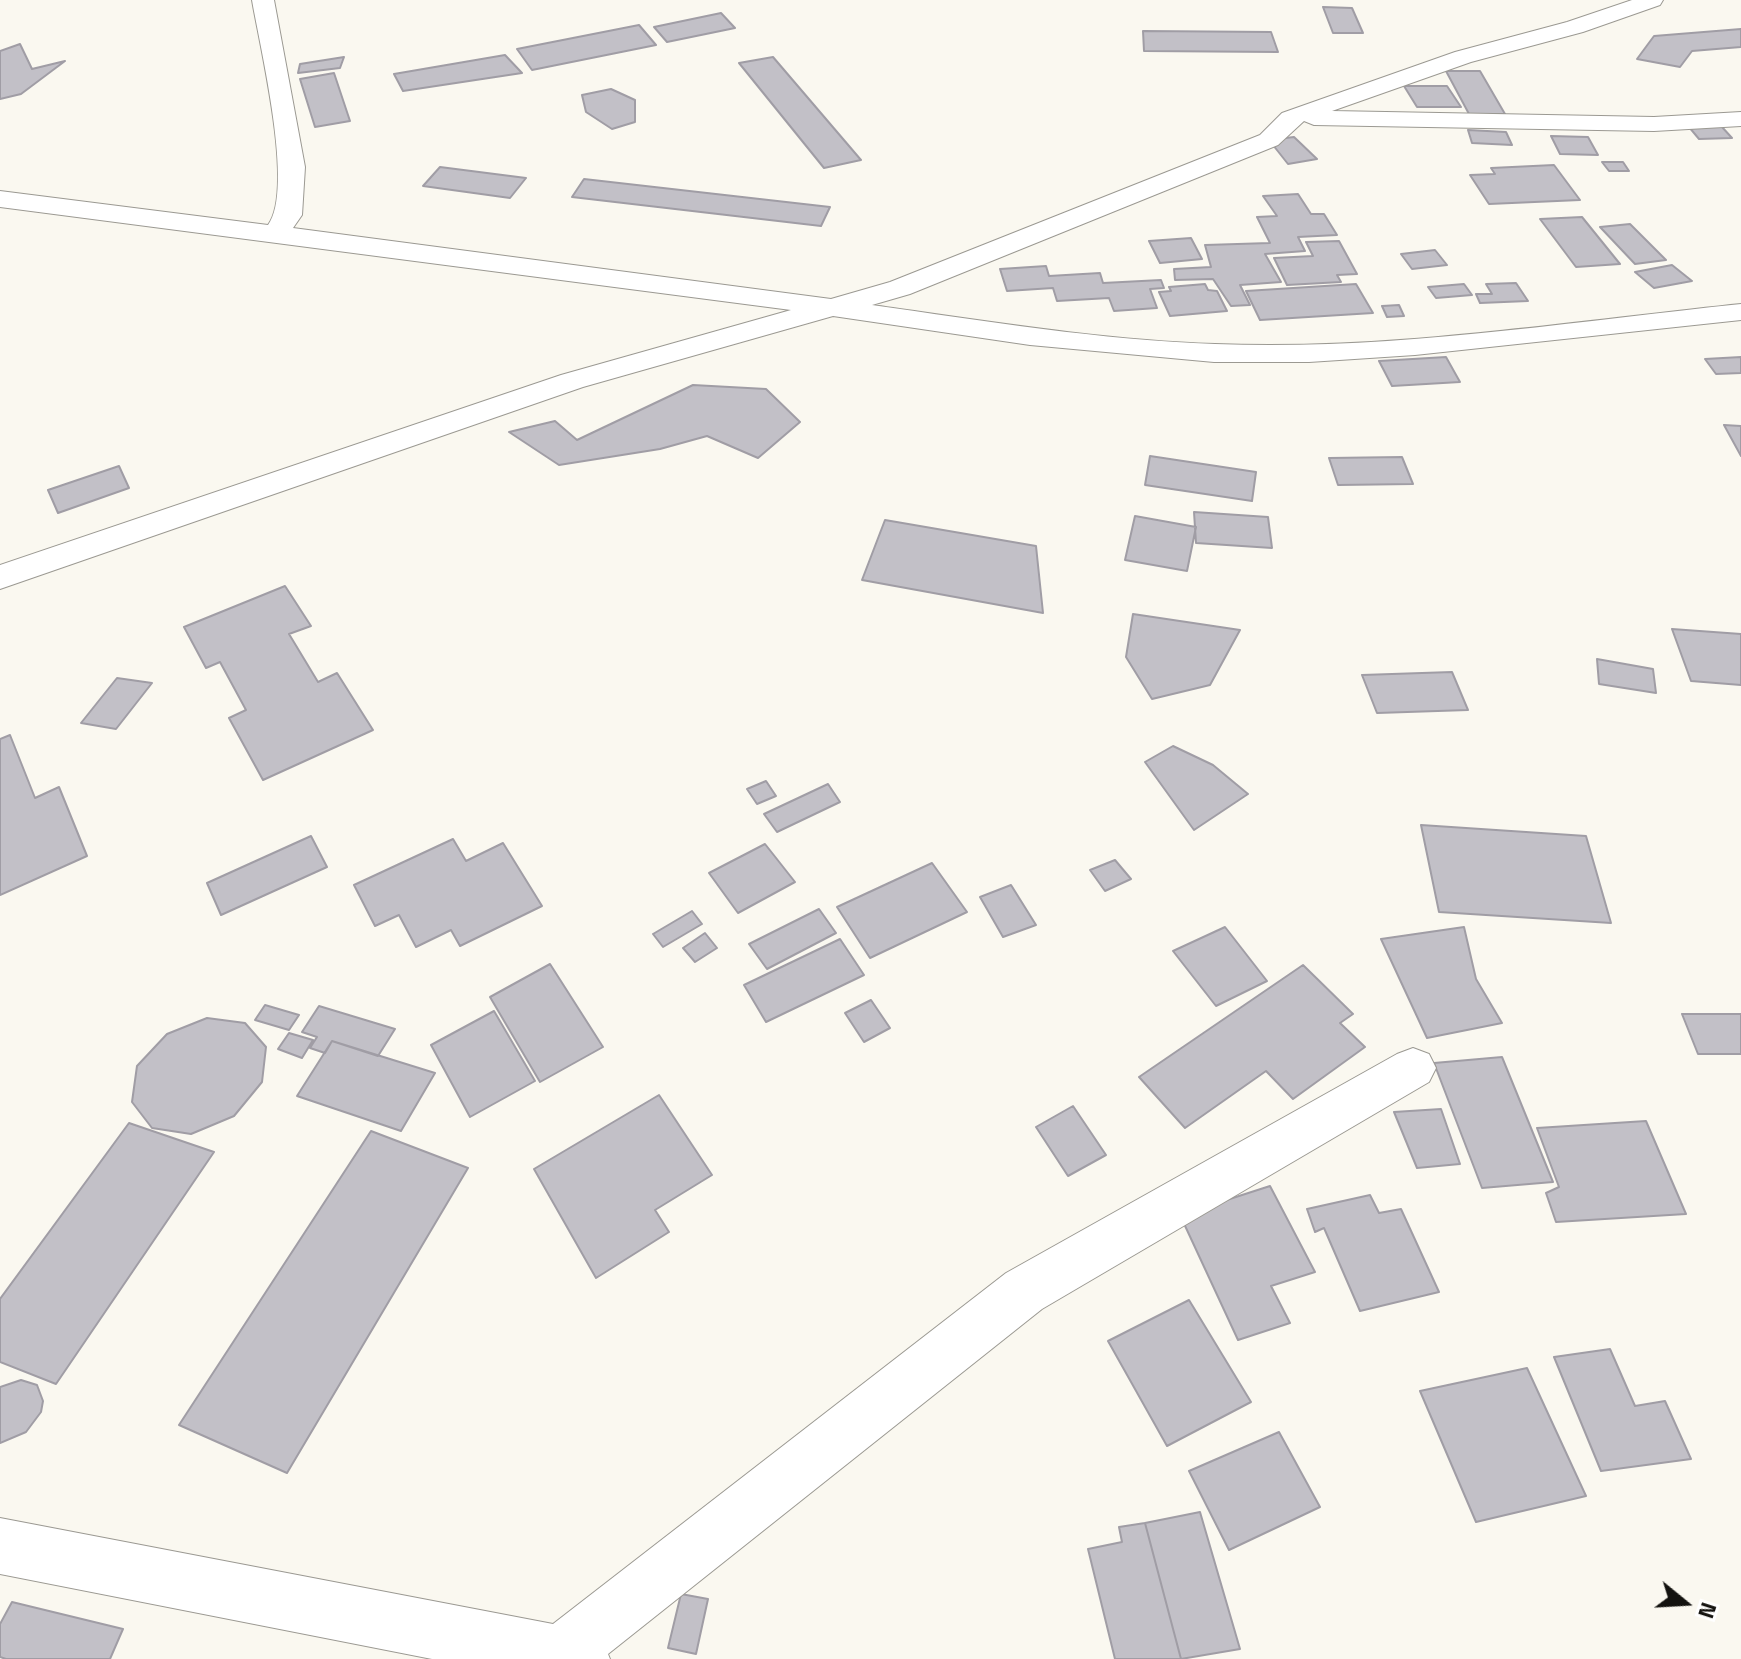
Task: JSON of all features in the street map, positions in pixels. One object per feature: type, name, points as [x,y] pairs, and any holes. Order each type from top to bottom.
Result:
[{"type":"street","points":[[263,0],[292,167],[289,215],[277,231]]},
{"type":"street","points":[[0,577],[572,381],[912,283],[1269,140],[1290,118],[1463,57],[1575,27],[1652,0]]},
{"type":"street","points":[[1290,118],[1654,124],[1741,119]]},
{"type":"street","points":[[0,199],[277,231],[1030,336],[1214,353],[1309,353],[1415,346],[1741,312]]},
{"type":"street","points":[[0,1546],[476,1650],[571,1657],[1024,1291],[1413,1068]]},
{"type":"building","points":[[1323,7],[1352,8],[1363,33],[1333,33]]},
{"type":"building","points":[[721,13],[735,28],[667,42],[654,27]]},
{"type":"building","points":[[639,25],[656,45],[532,70],[517,49]]},
{"type":"building","points":[[1741,29],[1741,47],[1692,51],[1680,67],[1637,59],[1654,36]]},
{"type":"building","points":[[1143,31],[1271,32],[1278,52],[1144,51]]},
{"type":"building","points":[[20,44],[32,69],[65,61],[21,94],[0,99],[0,51]]},
{"type":"building","points":[[505,55],[522,73],[403,91],[394,74]]},
{"type":"building","points":[[344,57],[340,68],[298,73],[300,64]]},
{"type":"building","points":[[773,57],[861,160],[824,168],[739,63]]},
{"type":"building","points":[[1446,71],[1480,71],[1505,114],[1469,114]]},
{"type":"building","points":[[334,73],[350,121],[315,127],[300,79]]},
{"type":"building","points":[[1404,86],[1447,86],[1461,107],[1417,107]]},
{"type":"building","points":[[611,89],[635,100],[635,122],[612,129],[586,112],[582,95]]},
{"type":"building","points":[[1689,127],[1722,127],[1732,138],[1699,139]]},
{"type":"building","points":[[1468,130],[1506,132],[1512,145],[1472,143]]},
{"type":"building","points":[[1551,136],[1588,137],[1598,155],[1560,154]]},
{"type":"building","points":[[1294,137],[1317,159],[1288,164],[1269,140]]},
{"type":"building","points":[[1602,162],[1623,162],[1629,171],[1609,171]]},
{"type":"building","points":[[1554,165],[1580,200],[1489,204],[1470,175],[1495,174],[1491,168]]},
{"type":"building","points":[[440,167],[526,178],[510,198],[423,186]]},
{"type":"building","points":[[584,179],[830,207],[821,226],[572,197]]},
{"type":"building","points":[[1298,194],[1311,214],[1324,214],[1337,235],[1298,237],[1305,251],[1265,254],[1281,282],[1240,285],[1250,305],[1231,306],[1213,279],[1175,280],[1174,269],[1211,267],[1205,245],[1270,243],[1257,217],[1277,216],[1263,196]]},
{"type":"building","points":[[1582,217],[1620,264],[1576,267],[1540,219]]},
{"type":"building","points":[[1630,224],[1666,260],[1635,264],[1600,227]]},
{"type":"building","points":[[1191,238],[1202,259],[1160,263],[1149,241]]},
{"type":"building","points":[[1339,241],[1357,274],[1337,275],[1341,282],[1287,285],[1274,258],[1313,256],[1306,242]]},
{"type":"building","points":[[1435,250],[1447,265],[1412,269],[1401,254]]},
{"type":"building","points":[[1672,265],[1692,281],[1654,288],[1635,272]]},
{"type":"building","points":[[1046,266],[1049,276],[1100,273],[1103,283],[1161,280],[1164,288],[1150,289],[1157,308],[1114,311],[1109,298],[1057,301],[1053,288],[1007,291],[1000,269]]},
{"type":"building","points":[[1516,283],[1528,301],[1480,303],[1476,294],[1492,294],[1486,284]]},
{"type":"building","points":[[1205,284],[1208,290],[1217,291],[1227,311],[1170,316],[1159,292],[1171,291],[1169,287]]},
{"type":"building","points":[[1356,284],[1373,313],[1260,320],[1246,291]]},
{"type":"building","points":[[1464,284],[1472,295],[1436,298],[1428,287]]},
{"type":"building","points":[[1399,305],[1404,316],[1387,317],[1382,306]]},
{"type":"building","points":[[1446,357],[1460,382],[1392,386],[1379,361]]},
{"type":"building","points":[[1741,357],[1741,373],[1716,374],[1705,359]]},
{"type":"building","points":[[693,385],[766,389],[800,422],[758,458],[707,436],[660,449],[559,465],[509,432],[555,421],[577,440]]},
{"type":"building","points":[[1724,425],[1741,426],[1741,456]]},
{"type":"building","points":[[1150,456],[1256,472],[1252,501],[1145,485]]},
{"type":"building","points":[[1402,457],[1413,484],[1338,485],[1329,458]]},
{"type":"building","points":[[119,466],[129,488],[58,513],[48,490]]},
{"type":"building","points":[[1194,512],[1268,517],[1272,548],[1196,543]]},
{"type":"building","points":[[1135,516],[1196,527],[1187,571],[1125,560]]},
{"type":"building","points":[[885,520],[1036,546],[1043,613],[862,580]]},
{"type":"building","points":[[285,586],[311,626],[289,634],[318,682],[337,673],[373,730],[263,780],[229,718],[246,710],[220,662],[206,668],[184,627]]},
{"type":"building","points":[[1133,614],[1240,630],[1210,685],[1152,699],[1126,657]]},
{"type":"building","points":[[1672,629],[1741,634],[1741,685],[1691,681]]},
{"type":"building","points":[[1597,659],[1653,669],[1656,693],[1599,684]]},
{"type":"building","points":[[1452,672],[1468,710],[1377,713],[1362,675]]},
{"type":"building","points":[[117,678],[152,683],[116,729],[81,723]]},
{"type":"building","points":[[10,735],[35,798],[59,787],[87,856],[0,895],[0,739]]},
{"type":"building","points":[[1173,746],[1213,765],[1248,794],[1194,830],[1145,762]]},
{"type":"building","points":[[766,781],[776,796],[757,804],[747,789]]},
{"type":"building","points":[[828,784],[840,802],[777,832],[764,814]]},
{"type":"building","points":[[1421,825],[1586,836],[1611,923],[1439,912]]},
{"type":"building","points":[[311,836],[327,867],[221,915],[207,883]]},
{"type":"building","points":[[453,839],[466,861],[503,843],[542,906],[460,946],[451,930],[416,947],[399,915],[375,926],[354,885]]},
{"type":"building","points":[[765,844],[795,882],[738,913],[709,873]]},
{"type":"building","points":[[1115,860],[1131,879],[1105,891],[1090,870]]},
{"type":"building","points":[[932,863],[967,912],[870,958],[837,907]]},
{"type":"building","points":[[1011,885],[1036,925],[1003,937],[980,897]]},
{"type":"building","points":[[819,909],[836,933],[767,969],[749,944]]},
{"type":"building","points":[[692,911],[702,924],[663,947],[653,934]]},
{"type":"building","points":[[1225,927],[1267,981],[1216,1006],[1173,951]]},
{"type":"building","points":[[1464,927],[1476,979],[1502,1023],[1427,1038],[1381,939]]},
{"type":"building","points":[[705,933],[717,948],[695,962],[683,948]]},
{"type":"building","points":[[840,939],[864,975],[766,1022],[744,985]]},
{"type":"building","points":[[550,964],[603,1047],[540,1082],[490,997]]},
{"type":"building","points":[[1303,965],[1353,1014],[1340,1023],[1365,1047],[1293,1099],[1266,1071],[1185,1128],[1139,1077]]},
{"type":"building","points":[[871,1000],[890,1028],[864,1042],[845,1013]]},
{"type":"building","points":[[265,1005],[299,1015],[289,1030],[255,1020]]},
{"type":"building","points":[[319,1006],[395,1029],[378,1056],[332,1041],[325,1053],[310,1048],[317,1037],[302,1032]]},
{"type":"building","points":[[494,1011],[535,1081],[470,1117],[431,1045]]},
{"type":"building","points":[[1682,1014],[1741,1014],[1741,1054],[1698,1054]]},
{"type":"building","points":[[207,1018],[245,1023],[266,1047],[262,1082],[234,1116],[191,1134],[152,1128],[132,1102],[137,1066],[167,1034]]},
{"type":"building","points":[[289,1033],[313,1040],[302,1058],[278,1049]]},
{"type":"building","points":[[332,1041],[435,1073],[401,1131],[297,1096]]},
{"type":"building","points":[[1502,1057],[1553,1182],[1482,1188],[1434,1063]]},
{"type":"building","points":[[659,1095],[712,1175],[655,1210],[669,1232],[596,1278],[534,1169]]},
{"type":"building","points":[[1073,1106],[1106,1155],[1068,1176],[1036,1127]]},
{"type":"building","points":[[1441,1109],[1460,1164],[1417,1168],[1394,1112]]},
{"type":"building","points":[[1646,1121],[1686,1214],[1556,1222],[1546,1193],[1559,1187],[1537,1128]]},
{"type":"building","points":[[129,1123],[214,1152],[56,1384],[0,1362],[0,1299]]},
{"type":"building","points":[[371,1131],[468,1168],[287,1473],[179,1425]]},
{"type":"building","points":[[1270,1186],[1315,1272],[1271,1286],[1290,1323],[1238,1340],[1180,1215]]},
{"type":"building","points":[[1370,1195],[1379,1213],[1401,1209],[1439,1292],[1360,1311],[1324,1228],[1315,1232],[1307,1209]]},
{"type":"building","points":[[1189,1300],[1251,1402],[1167,1446],[1108,1341]]},
{"type":"building","points":[[1610,1349],[1635,1406],[1665,1401],[1691,1459],[1601,1471],[1554,1357]]},
{"type":"building","points":[[1527,1368],[1586,1496],[1476,1522],[1420,1391]]},
{"type":"building","points":[[21,1380],[37,1385],[43,1401],[41,1412],[26,1432],[0,1443],[0,1387]]},
{"type":"building","points":[[1279,1432],[1320,1507],[1229,1550],[1189,1471]]},
{"type":"building","points":[[1200,1512],[1240,1649],[1181,1659],[1145,1523]]},
{"type":"building","points":[[1145,1523],[1181,1659],[1115,1659],[1088,1549],[1122,1542],[1119,1527]]},
{"type":"building","points":[[681,1594],[708,1599],[696,1654],[668,1648]]},
{"type":"building","points":[[12,1602],[123,1629],[110,1659],[6,1659],[0,1657],[0,1624]]}]
